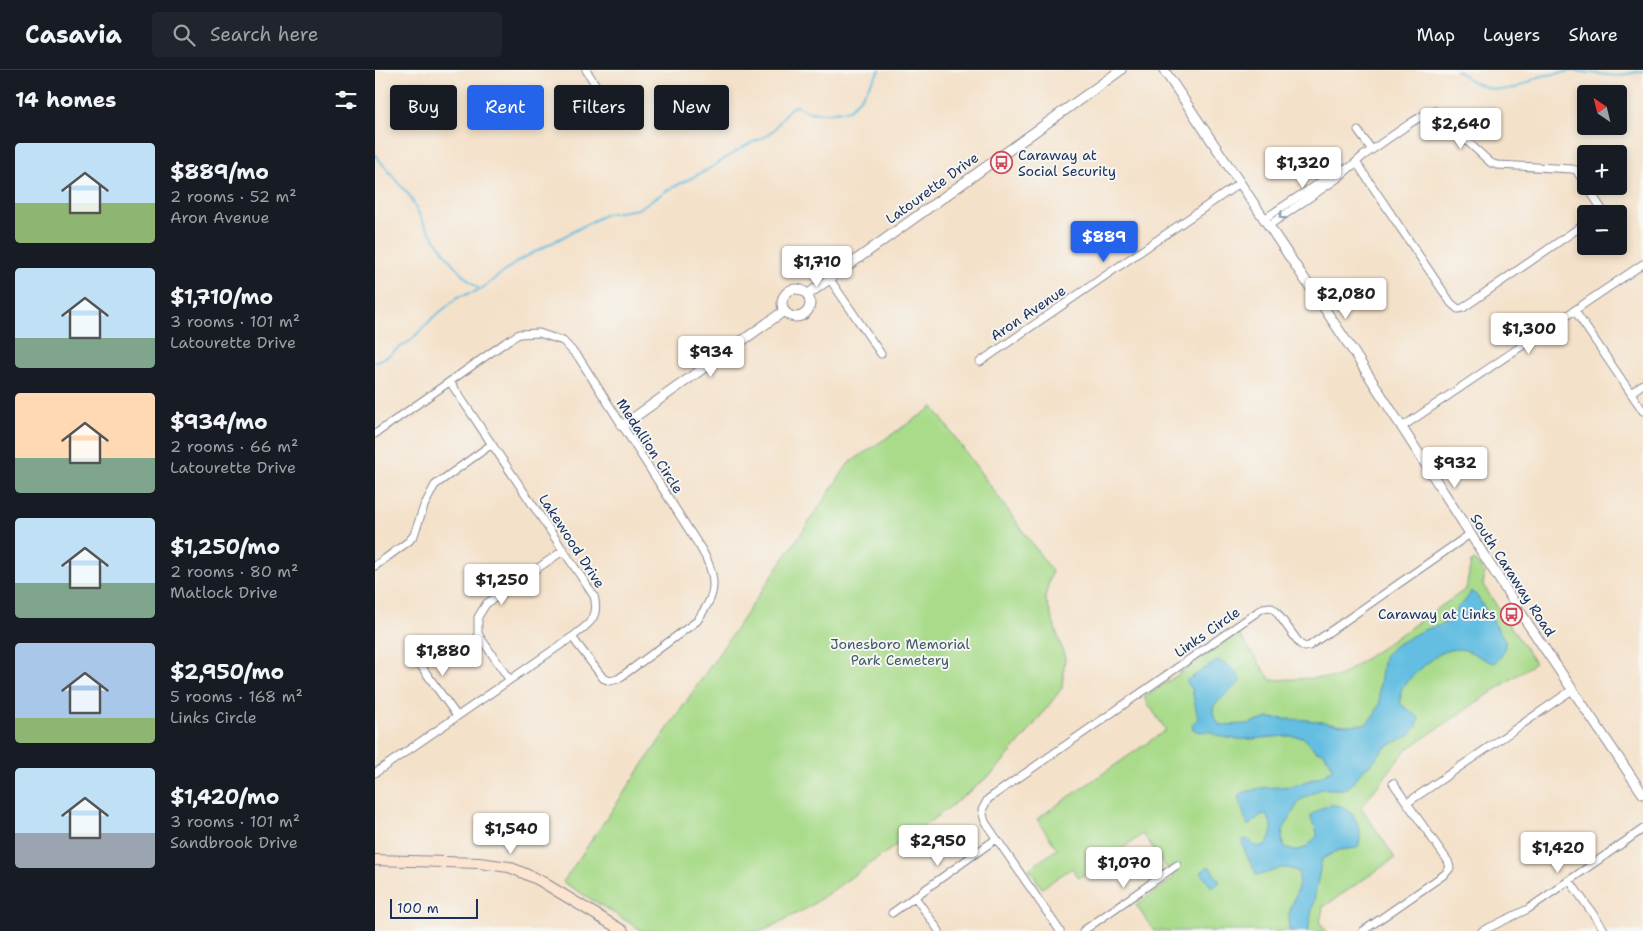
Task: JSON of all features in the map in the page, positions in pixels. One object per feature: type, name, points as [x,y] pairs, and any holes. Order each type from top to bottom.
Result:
[{"type":"main road","points":[[375,860],[479,863],[509,867],[539,880],[623,931]]},
{"type":"street","points":[[586,70],[596,85]]},
{"type":"street","name":"Latourette Drive","points":[[807,294],[1121,70]]},
{"type":"street","name":"South Caraway Road","points":[[1164,70],[1402,427],[1572,690],[1643,794]]},
{"type":"street","points":[[1266,222],[1334,173],[1349,167],[1429,112],[1434,111],[1491,163],[1497,165],[1572,168],[1577,171]]},
{"type":"street","points":[[1358,130],[1372,150]]},
{"type":"street","points":[[1356,162],[1451,303],[1458,308],[1463,308],[1577,229]]},
{"type":"street","name":"Aron Avenue","points":[[980,362],[1240,183]]},
{"type":"street","points":[[1402,427],[1643,264]]},
{"type":"street","points":[[829,278],[881,354]]},
{"type":"street","points":[[799,289],[807,294],[810,304],[805,313],[792,317],[784,311],[781,301],[786,293],[799,289]]},
{"type":"street","points":[[622,426],[784,311]]},
{"type":"street","points":[[1575,311],[1643,411]]},
{"type":"street","name":"Medallion Circle","points":[[375,434],[519,334],[539,333],[563,341],[579,358],[709,562],[713,593],[697,621],[618,679],[610,681],[603,678],[573,637]]},
{"type":"street","name":"Lakewood Drive","points":[[375,773],[509,679],[573,637],[589,624],[595,614],[596,604],[594,596],[449,382]]},
{"type":"street","points":[[1631,393],[1643,384]]},
{"type":"street","points":[[375,566],[415,535],[424,506],[435,485],[492,444]]},
{"type":"street","name":"Links Circle","points":[[1060,931],[985,822],[983,810],[988,799],[1263,608],[1270,607],[1275,610],[1300,644],[1309,646],[1470,534]]},
{"type":"street","points":[[509,679],[478,634],[477,617],[486,604],[564,550]]},
{"type":"street","points":[[411,652],[457,716]]},
{"type":"street","points":[[1407,803],[1572,690]]},
{"type":"street","points":[[1363,931],[1445,874],[1450,868],[1448,861],[1393,783]]},
{"type":"street","points":[[1482,931],[1518,914],[1643,829]]},
{"type":"street","points":[[892,914],[997,839]]},
{"type":"street","points":[[1083,931],[1177,865]]},
{"type":"street","points":[[1569,880],[1605,931]]},
{"type":"street","points":[[915,897],[939,931]]},
{"type":"green space","name":"Jonesboro Memorial Park Cemetery","points":[[933,407],[1052,571],[1045,597],[1065,658],[1062,688],[1026,735],[994,772],[946,810],[809,907],[763,931],[643,931],[563,882],[849,463]]},
{"type":"green space","points":[[1475,560],[1485,574],[1483,585],[1535,663],[1406,750],[1361,807],[1395,858],[1323,907],[1320,923],[1326,931],[1154,931],[1136,905],[1174,878],[1143,834],[1079,878],[1072,868],[1042,888],[1029,869],[1057,849],[1037,819],[1166,730],[1144,698],[1238,633],[1271,680],[1339,677],[1466,589],[1471,562]]},
{"type":"water","points":[[1471,591],[1477,596],[1505,640],[1505,647],[1499,659],[1494,663],[1463,649],[1443,652],[1434,658],[1402,688],[1401,704],[1419,718],[1417,726],[1410,735],[1384,748],[1374,761],[1346,789],[1321,789],[1300,800],[1283,830],[1282,841],[1284,846],[1291,850],[1307,847],[1317,836],[1311,815],[1329,805],[1339,806],[1351,814],[1359,827],[1360,842],[1357,848],[1339,850],[1322,859],[1308,931],[1290,931],[1288,924],[1289,916],[1298,886],[1298,872],[1282,868],[1257,875],[1242,841],[1245,839],[1258,847],[1266,844],[1272,827],[1267,816],[1261,815],[1248,826],[1238,798],[1242,793],[1261,788],[1292,786],[1319,777],[1333,769],[1331,764],[1324,753],[1316,751],[1303,737],[1237,739],[1227,738],[1209,731],[1199,732],[1193,729],[1192,724],[1198,719],[1192,689],[1186,681],[1218,660],[1235,671],[1240,682],[1214,705],[1214,716],[1220,725],[1248,724],[1268,718],[1307,720],[1344,725],[1366,724],[1375,714],[1380,702],[1379,692],[1384,656],[1394,646],[1423,630],[1441,625],[1451,619]]},
{"type":"water","points":[[1209,866],[1220,882],[1212,888],[1201,872]]},
{"type":"waterway","points":[[375,362],[388,356],[411,340],[458,297],[480,290],[518,261],[606,214],[638,209],[666,191],[707,170],[745,146],[768,135],[789,109],[796,106],[808,112],[827,113],[849,110],[861,97],[880,70]]},
{"type":"waterway","points":[[1456,70],[1473,82],[1499,90],[1516,88],[1541,76],[1574,71],[1616,76],[1643,71]]},
{"type":"waterway","points":[[375,155],[409,195],[424,224],[453,264],[480,290]]},
{"type":"place","name":"Caraway at Social Security","points":[[1002,163]]},
{"type":"place","name":"Caraway at Links","points":[[1512,614]]}]
